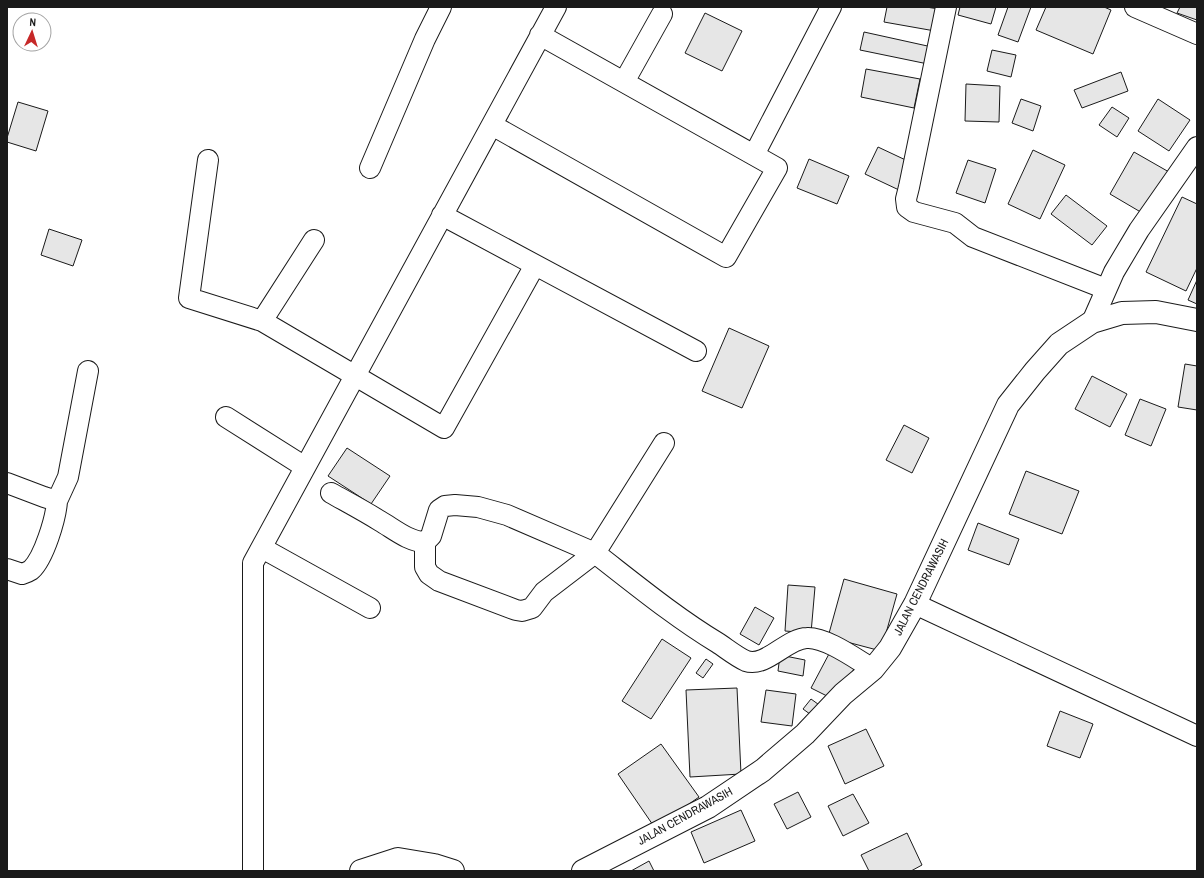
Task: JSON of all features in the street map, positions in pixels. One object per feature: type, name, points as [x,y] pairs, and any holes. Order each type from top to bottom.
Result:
[{"type":"street","points":[[370,168],[425,39],[441,7]]},
{"type":"street","points":[[253,871],[253,563],[556,7]]},
{"type":"street","points":[[754,155],[831,7]]},
{"type":"street","points":[[946,7],[926,109],[906,199],[907,207],[914,212],[955,223],[973,237],[1106,289]]},
{"type":"street","points":[[1135,7],[1197,34]]},
{"type":"street","points":[[624,82],[662,14]]},
{"type":"street","points":[[492,125],[726,257],[777,168],[540,35]]},
{"type":"street","points":[[1092,322],[1114,272],[1138,230],[1197,147]]},
{"type":"street","points":[[208,160],[188,298],[262,321],[444,428],[535,265]]},
{"type":"street","points":[[442,215],[696,351]]},
{"type":"street","points":[[262,321],[314,240]]},
{"type":"street","name":"JALAN CENDRAWASIH","points":[[583,871],[708,807],[763,770],[805,734],[843,694],[872,669],[890,648],[915,604],[1008,405],[1034,371],[1059,344],[1092,322],[1122,313],[1156,312],[1197,320]]},
{"type":"street","points":[[7,569],[22,574],[30,571],[37,564],[49,536],[56,514],[57,500],[68,477],[88,370]]},
{"type":"street","points":[[226,417],[305,467]]},
{"type":"street","points":[[664,443],[595,553],[544,592],[532,608],[522,611],[516,610],[439,581],[429,574],[425,568],[425,542],[431,536],[439,510],[445,506],[455,505],[478,507],[507,515],[595,553],[692,627],[747,661],[758,662],[795,640],[815,638],[833,646],[872,669]]},
{"type":"street","points":[[7,483],[44,497],[57,500]]},
{"type":"street","points":[[330,493],[380,520],[401,534],[419,542],[425,542]]},
{"type":"street","points":[[262,548],[370,608]]},
{"type":"street","points":[[915,604],[1197,736]]},
{"type":"street","points":[[361,871],[398,860],[434,864],[453,871]]},
{"type":"building","points":[[887,7],[926,7],[939,9],[935,31],[884,22]]},
{"type":"building","points":[[960,7],[996,7],[991,24],[958,15]]},
{"type":"building","points":[[1008,7],[1031,7],[1018,42],[998,35]]},
{"type":"building","points":[[1046,7],[1104,7],[1111,10],[1093,54],[1036,30]]},
{"type":"building","points":[[1180,7],[1197,7],[1197,20],[1177,13]]},
{"type":"building","points":[[705,13],[742,31],[722,71],[685,53]]},
{"type":"building","points":[[864,32],[932,47],[928,64],[860,50]]},
{"type":"building","points":[[992,50],[1016,55],[1011,77],[987,71]]},
{"type":"building","points":[[866,69],[920,79],[914,108],[861,97]]},
{"type":"building","points":[[1121,72],[1128,91],[1082,108],[1074,90]]},
{"type":"building","points":[[966,84],[1000,86],[999,122],[965,121]]},
{"type":"building","points":[[1021,99],[1041,106],[1033,131],[1012,123]]},
{"type":"building","points":[[1158,99],[1190,120],[1169,151],[1138,131]]},
{"type":"building","points":[[18,102],[48,111],[36,151],[7,142]]},
{"type":"building","points":[[1112,107],[1129,118],[1117,137],[1099,125]]},
{"type":"building","points":[[878,147],[912,163],[899,190],[865,174]]},
{"type":"building","points":[[1033,150],[1065,165],[1040,219],[1008,204]]},
{"type":"building","points":[[1134,152],[1169,172],[1144,214],[1110,194]]},
{"type":"building","points":[[809,159],[849,176],[837,204],[797,188]]},
{"type":"building","points":[[968,160],[996,169],[985,203],[956,193]]},
{"type":"building","points":[[1066,195],[1107,226],[1092,245],[1051,214]]},
{"type":"building","points":[[1182,197],[1197,204],[1197,268],[1186,291],[1146,272]]},
{"type":"building","points":[[49,229],[82,240],[73,266],[41,255]]},
{"type":"building","points":[[1197,280],[1197,304],[1188,300]]},
{"type":"building","points":[[729,328],[769,346],[742,408],[702,391]]},
{"type":"building","points":[[1185,364],[1197,366],[1197,410],[1178,407]]},
{"type":"building","points":[[1092,376],[1127,394],[1110,427],[1075,409]]},
{"type":"building","points":[[1140,399],[1166,409],[1151,446],[1125,435]]},
{"type":"building","points":[[904,425],[929,438],[912,473],[886,460]]},
{"type":"building","points":[[347,448],[390,476],[371,504],[328,476]]},
{"type":"building","points":[[1026,471],[1079,491],[1062,534],[1009,514]]},
{"type":"building","points":[[978,523],[1019,539],[1009,565],[968,550]]},
{"type":"building","points":[[844,579],[897,594],[881,651],[828,637]]},
{"type":"building","points":[[788,585],[815,587],[811,633],[785,631]]},
{"type":"building","points":[[755,607],[774,618],[759,645],[740,634]]},
{"type":"building","points":[[662,639],[691,658],[651,719],[622,701]]},
{"type":"building","points":[[830,652],[856,665],[837,701],[811,688]]},
{"type":"building","points":[[780,655],[805,660],[803,676],[778,671]]},
{"type":"building","points":[[706,659],[713,664],[703,678],[696,673]]},
{"type":"building","points":[[737,688],[741,774],[690,777],[686,690]]},
{"type":"building","points":[[766,690],[796,694],[792,726],[761,722]]},
{"type":"building","points":[[811,699],[822,707],[814,717],[803,709]]},
{"type":"building","points":[[1060,711],[1093,724],[1080,758],[1047,746]]},
{"type":"building","points":[[866,729],[884,766],[845,784],[828,746]]},
{"type":"building","points":[[661,744],[699,797],[655,828],[618,774]]},
{"type":"building","points":[[798,792],[811,817],[787,829],[774,804]]},
{"type":"building","points":[[853,794],[869,823],[843,836],[828,806]]},
{"type":"building","points":[[741,810],[755,841],[704,863],[691,832]]},
{"type":"building","points":[[907,833],[922,865],[911,871],[869,871],[861,855]]},
{"type":"building","points":[[649,861],[654,871],[631,871]]}]
